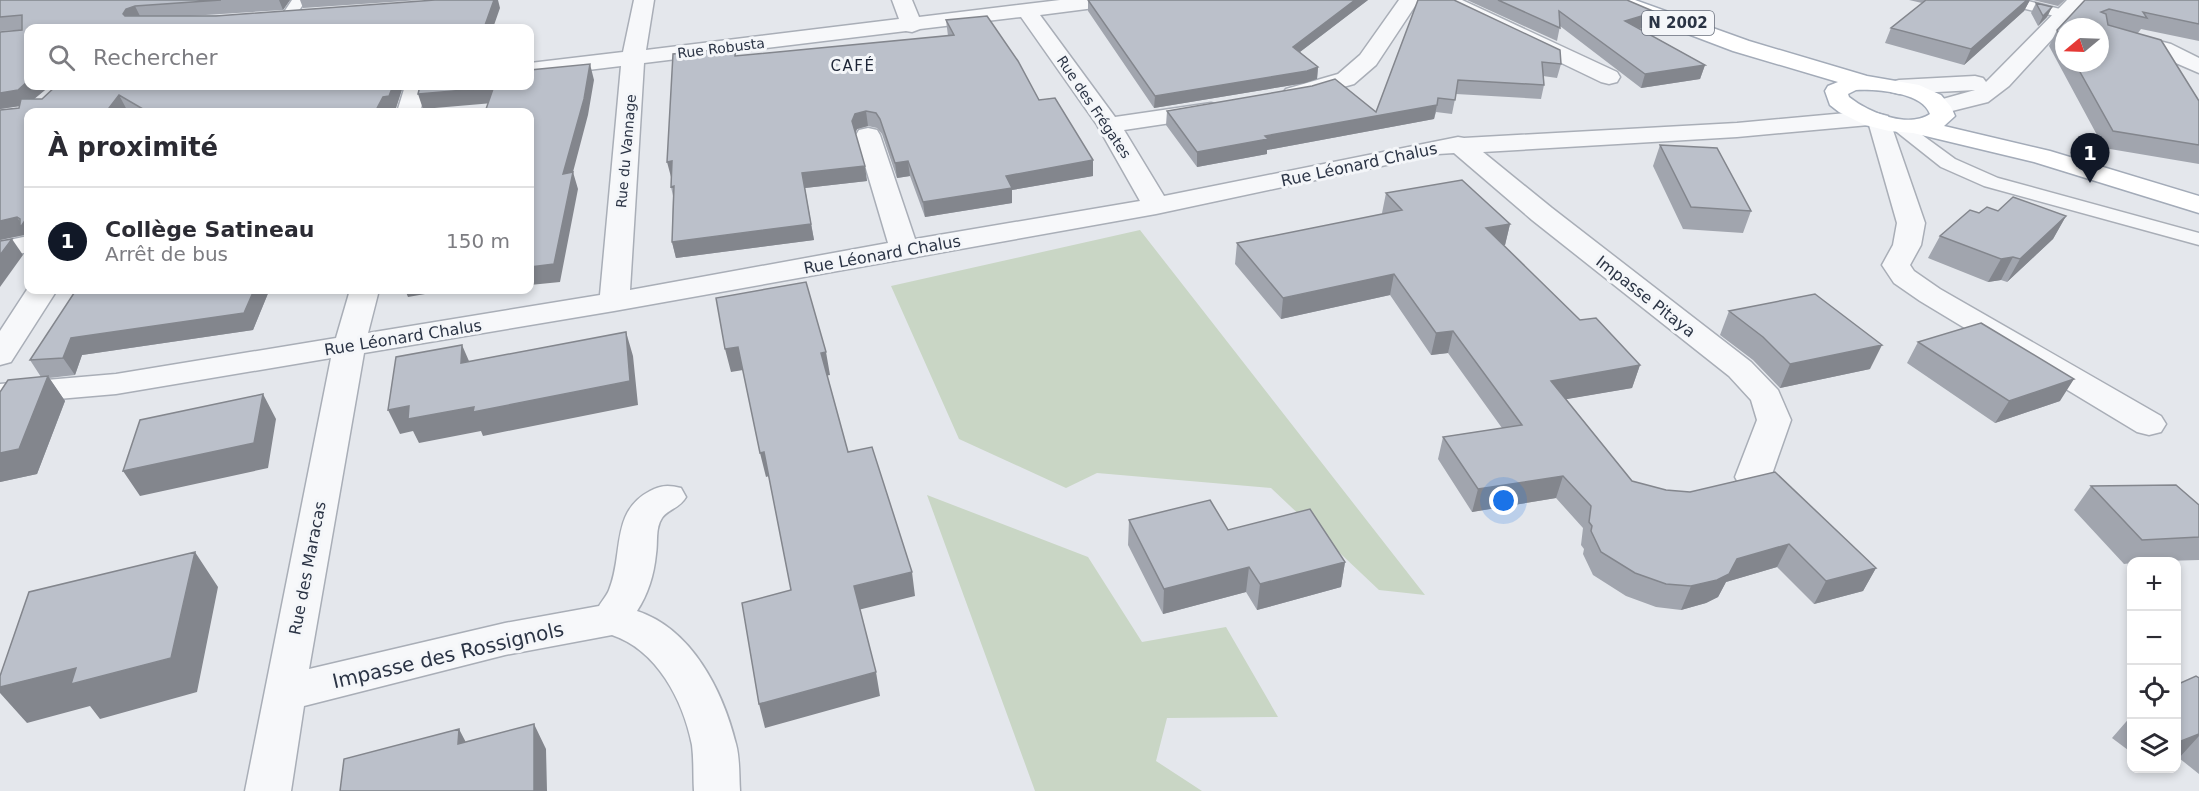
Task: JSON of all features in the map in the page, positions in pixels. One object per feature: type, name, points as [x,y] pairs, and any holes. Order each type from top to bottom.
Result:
[{"type":"main road","name":"N 2002","points":[[1617,0],[1741,46],[1865,83]]},
{"type":"main road","name":"N 2002","points":[[1741,46],[1837,98]]},
{"type":"main road","points":[[2041,156],[1941,109],[1924,96],[1899,87],[1865,83],[1842,87],[1836,91],[1837,98],[1854,112],[2041,156],[2199,205]]},
{"type":"main road","points":[[1890,122],[1938,121],[1943,116],[1941,109]]},
{"type":"street","name":"Rue du Vannage","points":[[614,302],[633,59],[645,0]]},
{"type":"street","points":[[902,0],[912,26]]},
{"type":"street","name":"Rue Robusta","points":[[534,70],[912,26],[1110,0]]},
{"type":"street","points":[[1277,98],[1310,91],[1346,79],[1368,60],[1409,0]]},
{"type":"street","points":[[1446,0],[1609,77]]},
{"type":"street","points":[[264,19],[286,18],[305,8]]},
{"type":"street","name":"Rue des Frégates","points":[[1027,11],[1109,125],[1156,206]]},
{"type":"street","points":[[1941,109],[1980,97],[2001,81],[2069,16]]},
{"type":"street","points":[[2109,34],[2163,49],[2199,66]]},
{"type":"street","points":[[1899,87],[2001,81]]},
{"type":"street","points":[[410,108],[415,90]]},
{"type":"street","name":"Rue Léonard Chalus","points":[[1764,126],[1804,114],[1837,98]]},
{"type":"street","points":[[1109,125],[1234,106]]},
{"type":"street","points":[[1890,122],[1911,223],[1907,245],[1896,265],[1904,277],[1930,295],[2149,424]]},
{"type":"street","name":"Rue Léonard Chalus","points":[[0,394],[116,384],[614,302],[1156,206],[1458,144],[1695,133],[1764,126],[1890,122]]},
{"type":"street","points":[[868,135],[904,249]]},
{"type":"street","name":"Impasse Pitaya","points":[[1458,144],[1542,214],[1740,369],[1766,397],[1774,420],[1753,477]]},
{"type":"street","points":[[0,250],[24,245]]},
{"type":"street","points":[[0,355],[39,294]]},
{"type":"street","name":"Rue des Maracas","points":[[268,791],[284,693],[349,346],[363,294]]},
{"type":"street","points":[[612,619],[628,593],[637,555],[640,526],[648,508],[668,497]]},
{"type":"street","name":"Impasse des Rossignols","points":[[284,693],[505,639],[612,619],[643,629],[665,648],[692,681],[714,744],[717,791]]},
{"type":"lane","points":[[2006,0],[2069,16]]},
{"type":"lane","points":[[1890,122],[1948,163],[1991,182],[2199,239]]},
{"type":"green space","points":[[1140,230],[1425,595],[1379,590],[1271,488],[1097,473],[1066,488],[959,439],[891,286]]},
{"type":"green space","points":[[927,495],[1088,557],[1142,642],[1226,627],[1278,717],[1167,718],[1156,761],[1202,791],[1035,791]]},
{"type":"building","points":[[0,0],[221,0],[135,6],[126,9],[123,14],[125,16],[216,16],[435,0],[494,0],[485,24],[24,24],[24,85],[18,90],[0,93],[0,32],[22,30],[22,15],[0,17]]},
{"type":"building","points":[[1088,0],[1355,0],[1293,47],[1318,67],[1307,71],[1155,96]]},
{"type":"building","points":[[1418,0],[1454,0],[1560,50],[1561,64],[1542,62],[1544,85],[1458,80],[1455,100],[1438,98],[1437,105],[1265,136],[1268,139],[1197,152],[1167,111],[1312,86],[1335,79],[1376,112]]},
{"type":"building","points":[[1498,0],[1627,0],[1655,12],[1625,21],[1705,65],[1645,74],[1559,11],[1560,28]]},
{"type":"building","points":[[1926,0],[2027,0],[1971,49],[1891,28]]},
{"type":"building","points":[[2085,0],[2199,0],[2199,24],[2143,12],[2147,18],[2109,9],[2101,12],[2106,14],[2107,18],[2068,18]]},
{"type":"building","points":[[2036,3],[2052,7],[2043,16]]},
{"type":"building","points":[[987,16],[1018,61],[1039,100],[1055,98],[1093,160],[1006,176],[1012,188],[923,202],[908,161],[895,163],[880,119],[876,113],[866,111],[855,114],[852,121],[865,166],[802,173],[811,224],[672,242],[674,186],[671,187],[672,161],[667,162],[673,54],[735,48],[735,56],[954,35],[946,20]]},
{"type":"building","points":[[2109,25],[2161,40],[2199,101],[2199,145],[2113,131],[2080,72],[2109,72]]},
{"type":"building","points":[[590,64],[584,99],[563,174],[573,172],[554,264],[534,266],[534,108],[486,108],[493,90],[534,90],[534,70]]},
{"type":"building","points":[[52,90],[391,90],[389,96],[383,97],[377,108],[141,108],[119,95],[109,108],[24,108],[24,222],[20,228],[20,219],[17,217],[0,221],[0,110],[19,108],[21,99],[42,99]]},
{"type":"building","points":[[419,90],[465,90],[418,94]]},
{"type":"building","points":[[1660,145],[1717,148],[1751,211],[1691,207]]},
{"type":"building","points":[[1462,180],[1510,224],[1486,228],[1580,320],[1596,318],[1640,365],[1551,381],[1632,481],[1666,490],[1690,492],[1775,472],[1876,568],[1826,581],[1789,544],[1737,559],[1729,574],[1717,580],[1691,586],[1666,584],[1635,573],[1601,552],[1589,522],[1591,506],[1563,476],[1478,489],[1443,437],[1522,425],[1453,331],[1436,333],[1394,274],[1283,298],[1237,243],[1402,210],[1386,193]]},
{"type":"building","points":[[2013,197],[2066,216],[2020,259],[2013,257],[2001,259],[1940,236],[1970,210],[1979,213],[1987,207],[1998,211]]},
{"type":"building","points":[[12,239],[0,255],[0,241]]},
{"type":"building","points":[[806,282],[826,352],[821,353],[848,452],[872,447],[912,572],[854,586],[876,672],[759,704],[742,603],[791,590],[764,452],[760,453],[738,347],[725,349],[716,298]]},
{"type":"building","points":[[73,294],[252,294],[244,313],[71,338],[63,358],[30,360]]},
{"type":"building","points":[[1815,294],[1882,345],[1790,364],[1763,337],[1729,311]]},
{"type":"building","points":[[1981,323],[2074,379],[2009,401],[1918,342]]},
{"type":"building","points":[[626,332],[630,381],[473,412],[474,407],[408,419],[409,406],[388,410],[396,357],[462,345],[461,363]]},
{"type":"building","points":[[48,376],[19,449],[0,453],[0,392],[8,380]]},
{"type":"building","points":[[263,394],[254,443],[123,471],[140,420]]},
{"type":"building","points":[[2176,485],[2199,505],[2199,537],[2142,540],[2091,486]]},
{"type":"building","points":[[1210,500],[1228,530],[1310,509],[1345,562],[1260,584],[1249,567],[1164,589],[1129,520]]},
{"type":"building","points":[[195,552],[171,658],[71,684],[76,668],[0,687],[0,676],[29,592]]},
{"type":"building","points":[[2196,676],[2199,678],[2199,734],[2181,741],[2181,719],[2181,683]]},
{"type":"building","points":[[534,724],[534,791],[340,791],[344,759],[459,729],[458,744]]},
{"type":"place","name":"Collège Satineau","points":[[2090,183]]},
{"type":"district","name":"CAFÉ","points":[[853,66]]}]
